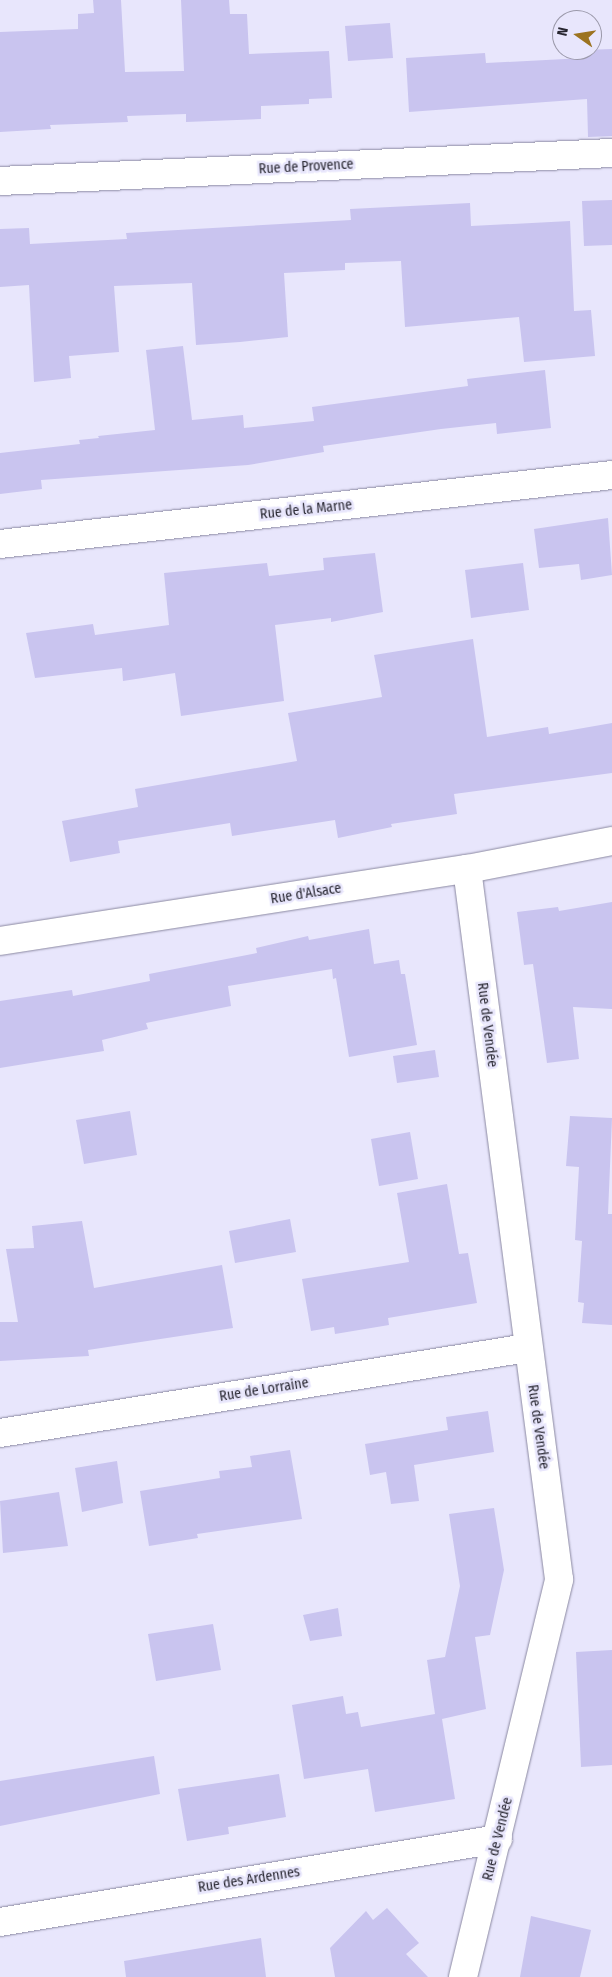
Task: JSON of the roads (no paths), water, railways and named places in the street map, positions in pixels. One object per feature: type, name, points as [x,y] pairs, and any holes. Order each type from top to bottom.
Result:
[{"type":"street","name":"Rue de Provence","points":[[0,181],[612,153]]},
{"type":"street","name":"Rue de la Marne","points":[[0,544],[612,475]]},
{"type":"street","name":"Rue d'Alsace","points":[[0,941],[467,869],[612,841]]},
{"type":"street","name":"Rue de Vendée","points":[[463,1977],[498,1839],[559,1579],[527,1348],[467,869]]},
{"type":"street","name":"Rue de Lorraine","points":[[0,1433],[527,1348]]},
{"type":"street","name":"Rue des Ardennes","points":[[0,1922],[498,1839]]}]
